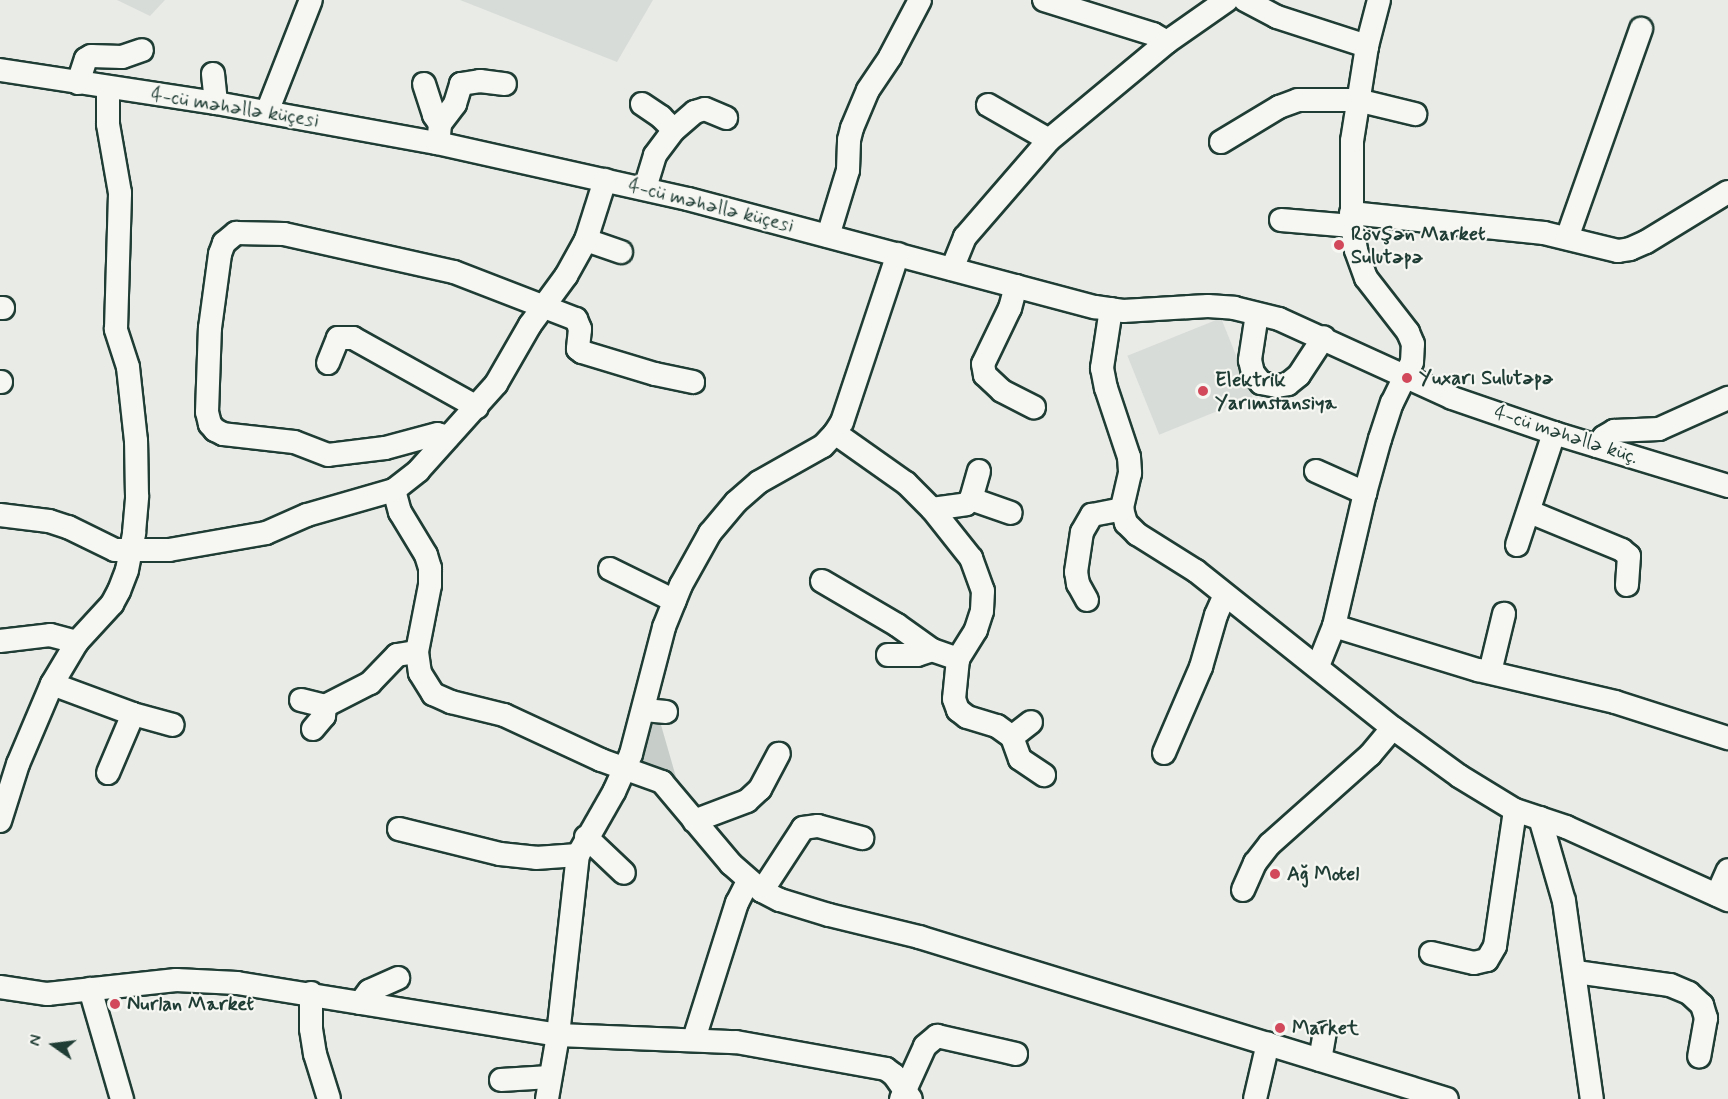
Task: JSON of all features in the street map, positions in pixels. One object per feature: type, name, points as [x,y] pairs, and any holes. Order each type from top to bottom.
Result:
[{"type":"street","points":[[267,112],[311,0]]},
{"type":"street","points":[[828,236],[848,170],[849,140],[852,129],[868,90],[890,57],[920,0]]},
{"type":"street","points":[[1044,0],[1153,34],[1167,42]]},
{"type":"street","points":[[952,268],[965,237],[1049,140],[1167,42],[1227,0]]},
{"type":"street","points":[[1245,0],[1277,17],[1367,46]]},
{"type":"street","points":[[1318,666],[1334,626],[1365,493],[1392,403],[1407,378],[1412,362],[1413,344],[1408,332],[1366,278],[1356,250],[1352,219],[1352,141],[1357,99],[1379,0]]},
{"type":"street","points":[[1567,238],[1641,28]]},
{"type":"street","points":[[78,83],[86,59],[91,56],[122,57],[142,50]]},
{"type":"street","name":"4-cü məhəllə küçesi","points":[[0,70],[267,112],[439,134],[605,180],[645,188],[1111,309],[1138,311],[1208,306],[1257,314],[1298,325],[1407,378]]},
{"type":"street","points":[[213,74],[216,103]]},
{"type":"street","points":[[439,134],[455,104],[461,84],[480,81],[506,84]]},
{"type":"street","points":[[424,84],[439,134]]},
{"type":"street","points":[[0,820],[18,764],[52,684],[77,642],[116,597],[127,570],[130,551],[136,505],[136,441],[128,367],[116,336],[120,193],[108,124],[108,88]]},
{"type":"street","points":[[1221,142],[1280,107],[1298,100],[1357,99],[1415,114]]},
{"type":"street","points":[[642,104],[661,117],[674,130]]},
{"type":"street","points":[[988,105],[1049,140]]},
{"type":"street","points":[[645,188],[655,155],[674,130],[695,112],[705,109],[726,118]]},
{"type":"street","points":[[0,515],[49,521],[68,527],[103,546],[130,551],[192,547],[251,537],[334,506],[394,490],[418,471],[496,384],[520,339],[566,276],[586,240],[605,180]]},
{"type":"street","points":[[1281,220],[1352,219],[1544,233],[1618,251],[1630,249],[1728,192]]},
{"type":"street","points":[[448,437],[437,434],[385,448],[328,454],[294,442],[224,434],[215,430],[207,412],[210,328],[224,243],[236,233],[284,234],[454,272],[576,319],[580,329],[578,350],[582,352],[656,374],[693,382]]},
{"type":"street","points":[[586,240],[621,252]]},
{"type":"street","points":[[501,1080],[549,1088],[582,846],[625,769],[644,710],[664,627],[675,601],[710,533],[729,509],[759,482],[823,446],[835,434],[842,422],[898,254]]},
{"type":"street","points":[[1016,286],[1010,308],[983,364],[985,375],[1002,391],[1034,407]]},
{"type":"street","points":[[1111,309],[1102,368],[1106,388],[1130,457],[1130,473],[1122,509],[1126,523],[1137,534],[1196,571],[1437,761],[1515,810],[1566,827],[1723,898],[1728,870]]},
{"type":"street","points":[[1257,314],[1250,360],[1253,373],[1261,383],[1277,386],[1288,384],[1299,375],[1324,337]]},
{"type":"street","points":[[328,363],[338,338],[353,338],[477,407]]},
{"type":"street","name":"4-cü məhəllə küç.","points":[[1407,378],[1452,398],[1554,433],[1728,486]]},
{"type":"street","points":[[1597,447],[1604,437],[1614,431],[1659,429],[1728,398]]},
{"type":"street","points":[[1517,545],[1530,512],[1554,433]]},
{"type":"street","points":[[835,434],[906,483],[932,509],[971,558],[983,591],[982,611],[976,630],[958,659],[954,699],[958,710],[967,717],[997,726],[1012,736],[1020,759],[1044,775]]},
{"type":"street","points":[[932,509],[966,504],[971,499],[979,471]]},
{"type":"street","points":[[1316,471],[1365,493]]},
{"type":"street","points":[[394,490],[400,512],[426,555],[430,568],[430,585],[417,652],[420,674],[433,694],[451,702],[504,715],[625,769],[667,785],[694,821],[755,886],[780,900],[829,915],[919,937],[1268,1043],[1320,1060],[1402,1092],[1447,1099]]},
{"type":"street","points":[[971,499],[1011,513]]},
{"type":"street","points":[[1087,600],[1078,584],[1076,572],[1082,532],[1092,515],[1122,509]]},
{"type":"street","points":[[1530,512],[1622,550],[1629,556],[1627,585]]},
{"type":"street","points":[[610,569],[675,601]]},
{"type":"street","points":[[822,581],[897,625],[932,651],[958,659]]},
{"type":"street","points":[[1164,753],[1201,667],[1216,615],[1225,595]]},
{"type":"street","points":[[1490,672],[1504,614]]},
{"type":"street","points":[[1334,626],[1490,672],[1615,702],[1728,738]]},
{"type":"street","points":[[0,641],[50,635],[77,642]]},
{"type":"street","points":[[888,655],[917,655],[932,651]]},
{"type":"street","points":[[301,700],[325,706],[370,683],[397,655],[417,652]]},
{"type":"street","points":[[52,684],[133,714],[173,725]]},
{"type":"street","points":[[313,729],[324,716],[325,706]]},
{"type":"street","points":[[644,710],[666,712]]},
{"type":"street","points":[[108,773],[133,714]]},
{"type":"street","points":[[1012,736],[1031,722]]},
{"type":"street","points":[[1243,890],[1255,863],[1270,844],[1370,755],[1393,728]]},
{"type":"street","points":[[694,821],[747,801],[760,789],[779,754]]},
{"type":"street","points":[[1431,954],[1474,963],[1487,960],[1495,946],[1515,810]]},
{"type":"street","points":[[1540,818],[1564,901],[1576,972],[1592,1099]]},
{"type":"street","points":[[694,1039],[737,903],[755,886],[803,828],[818,826],[862,838]]},
{"type":"street","points":[[399,829],[500,854],[536,858],[582,846],[624,873]]},
{"type":"street","points":[[1576,972],[1670,985],[1689,993],[1702,1005],[1707,1018],[1700,1056]]},
{"type":"street","points":[[360,1003],[369,991],[398,978]]},
{"type":"street","points":[[0,987],[46,993],[176,980],[237,983],[311,993],[558,1035],[694,1039],[778,1047],[875,1066],[894,1075],[906,1096]]},
{"type":"street","points":[[90,989],[122,1099]]},
{"type":"street","points":[[311,993],[311,1029],[315,1054],[329,1099]]},
{"type":"street","points":[[1320,1060],[1325,1033]]},
{"type":"street","points":[[906,1096],[925,1046],[937,1036],[1016,1054]]},
{"type":"street","points":[[1255,1099],[1268,1043]]},
{"type":"shaded area","points":[[117,0],[165,0],[150,16]]},
{"type":"shaded area","points":[[460,0],[653,0],[617,62]]},
{"type":"shaded area","name":"Elektrik Yarımstansiya","points":[[1221,318],[1253,397],[1159,435],[1127,356]]},
{"type":"shaded area","points":[[659,718],[676,777],[637,765],[648,721]]},
{"type":"place","name":"Rövşən Market Sulutəpə","points":[[1339,245]]},
{"type":"place","name":"Yuxarı Sulutəpə","points":[[1407,378]]},
{"type":"place","name":"Elektrik Yarımstansiya","points":[[1203,391]]},
{"type":"place","name":"Ağ Motel","points":[[1275,874]]},
{"type":"place","name":"Nurlan Market","points":[[115,1004]]},
{"type":"place","name":"Market","points":[[1280,1028]]}]
